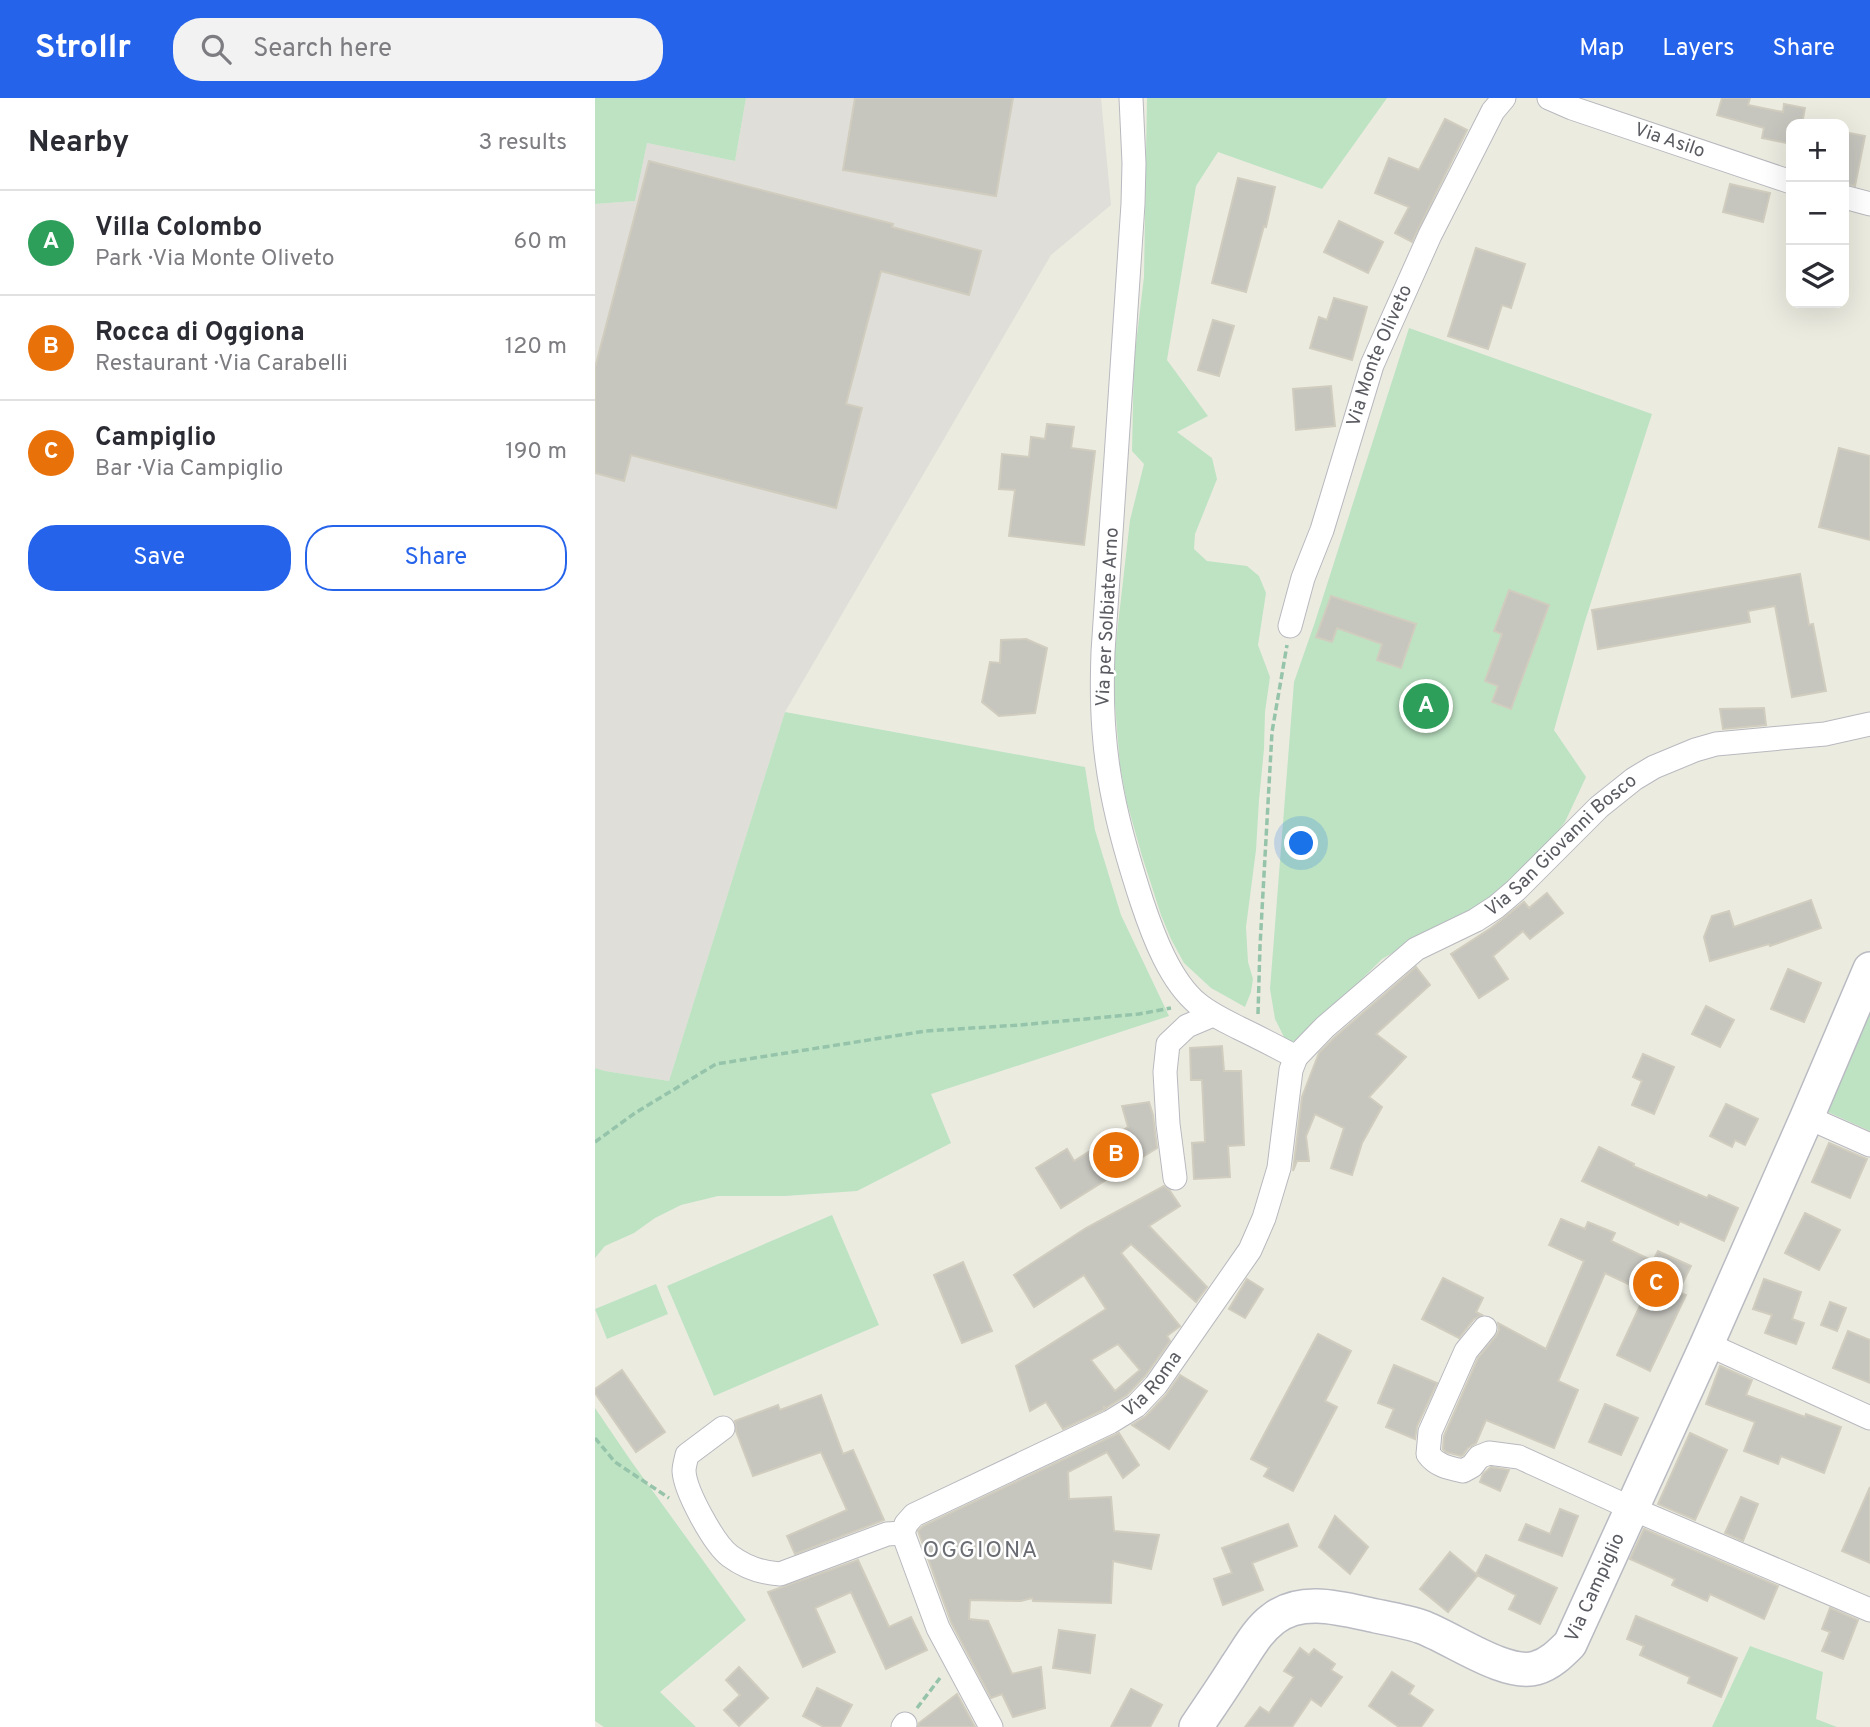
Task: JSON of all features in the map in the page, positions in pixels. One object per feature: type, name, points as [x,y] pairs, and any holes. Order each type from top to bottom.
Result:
[{"type":"street","name":"Via per Solbiate Arno","points":[[1131,98],[1133,204],[1102,694],[1104,732],[1115,808],[1128,860],[1148,918],[1159,946],[1184,990],[1205,1009],[1296,1057]]},
{"type":"street","name":"Via Monte Oliveto","points":[[1290,626],[1372,365],[1430,235],[1493,111],[1504,98]]},
{"type":"street","name":"Via Asilo","points":[[1549,98],[1571,108],[1786,180]]},
{"type":"street","points":[[1849,198],[1870,204]]},
{"type":"street","name":"Via San Giovanni Bosco","points":[[1296,1057],[1325,1027],[1416,948],[1476,920],[1496,907],[1541,867],[1599,807],[1654,767],[1716,744],[1825,734],[1870,724]]},
{"type":"street","name":"Via Campiglio","points":[[1196,1727],[1260,1630],[1275,1617],[1294,1609],[1335,1607],[1404,1622],[1514,1669],[1535,1669],[1554,1659],[1570,1644],[1707,1344],[1870,969]]},
{"type":"street","points":[[1175,1178],[1165,1072],[1168,1044],[1205,1009]]},
{"type":"street","name":"Via Roma","points":[[903,1533],[906,1524],[914,1516],[1110,1422],[1136,1406],[1156,1385],[1250,1250],[1264,1218],[1279,1168],[1291,1070],[1296,1057]]},
{"type":"street","points":[[1807,1117],[1870,1145]]},
{"type":"street","points":[[1485,1328],[1466,1351],[1430,1432],[1428,1454],[1431,1459],[1445,1467],[1463,1471],[1472,1466],[1479,1457],[1489,1453],[1519,1457],[1633,1509],[1870,1609]]},
{"type":"street","points":[[1707,1344],[1870,1418]]},
{"type":"street","points":[[723,1428],[687,1455],[684,1470],[689,1494],[728,1555],[750,1568],[764,1573],[780,1574],[887,1534],[903,1533],[938,1628],[991,1727]]},
{"type":"path","points":[[1258,1037],[1260,946],[1272,732],[1290,626]]},
{"type":"path","points":[[595,1142],[635,1113],[716,1064],[926,1031],[1205,1009]]},
{"type":"path","points":[[595,1438],[615,1462],[670,1499]]},
{"type":"path","points":[[904,1725],[954,1659]]},
{"type":"shaded area","points":[[746,98],[1101,98],[1111,205],[1051,255],[785,712],[669,1081],[595,1068],[595,204],[635,201],[647,143],[735,161]]},
{"type":"green space","points":[[595,98],[746,98],[735,161],[647,143],[635,201],[595,204]]},
{"type":"green space","points":[[1147,98],[1387,98],[1322,189],[1218,152],[1196,186],[1167,360],[1208,416],[1177,432],[1212,458],[1217,479],[1195,534],[1194,549],[1207,561],[1247,566],[1259,576],[1266,593],[1258,645],[1270,677],[1265,712],[1256,850],[1246,927],[1248,962],[1253,979],[1245,1007],[1211,988],[1184,963],[1171,939],[1142,856],[1120,766],[1114,692],[1115,651],[1130,520],[1144,464],[1132,451],[1134,360],[1144,277]]},
{"type":"green space","points":[[1409,328],[1652,414],[1585,621],[1554,730],[1586,777],[1565,822],[1531,865],[1478,909],[1433,930],[1382,959],[1303,1038],[1287,1043],[1275,1019],[1270,989],[1294,682]]},
{"type":"green space","points":[[785,712],[1085,767],[1095,830],[1121,915],[1169,1016],[931,1094],[951,1143],[857,1191],[785,1196],[718,1196],[681,1205],[655,1218],[634,1233],[605,1246],[595,1258],[595,1068],[669,1081]]},
{"type":"green space","points":[[1870,1014],[1870,1131],[1828,1112]]},
{"type":"green space","points":[[832,1215],[879,1325],[714,1396],[667,1286]]},
{"type":"green space","points":[[656,1284],[668,1314],[607,1339],[595,1309]]},
{"type":"green space","points":[[595,1408],[746,1620],[660,1692],[696,1727],[604,1727],[595,1721]]},
{"type":"green space","points":[[1750,1646],[1823,1672],[1816,1719],[1837,1727],[1712,1727]]},
{"type":"building","points":[[855,98],[1013,98],[996,196],[843,170]]},
{"type":"building","points":[[1722,98],[1750,98],[1748,105],[1783,112],[1784,104],[1805,108],[1803,119],[1786,119],[1786,143],[1762,138],[1764,128],[1717,115]]},
{"type":"building","points":[[1445,119],[1467,130],[1412,242],[1395,233],[1409,207],[1375,193],[1389,158],[1419,170]]},
{"type":"building","points":[[1849,133],[1865,136],[1855,186],[1849,184]]},
{"type":"building","points":[[649,161],[893,224],[892,227],[981,251],[969,295],[881,271],[846,404],[862,408],[836,508],[631,455],[624,481],[595,473],[595,368]]},
{"type":"building","points":[[1238,178],[1275,187],[1246,292],[1212,283]]},
{"type":"building","points":[[1730,184],[1770,193],[1763,222],[1723,212]]},
{"type":"building","points":[[1339,221],[1383,242],[1368,273],[1324,252]]},
{"type":"building","points":[[1476,248],[1525,264],[1511,308],[1502,305],[1488,349],[1448,336]]},
{"type":"building","points":[[1334,298],[1367,307],[1352,360],[1310,348],[1319,317],[1327,320]]},
{"type":"building","points":[[1213,320],[1234,326],[1219,376],[1198,370]]},
{"type":"building","points":[[1331,386],[1335,426],[1296,430],[1293,389]]},
{"type":"building","points":[[1047,424],[1074,427],[1071,448],[1095,451],[1084,545],[1009,536],[1015,490],[999,489],[1002,454],[1029,457],[1031,437],[1045,439]]},
{"type":"building","points":[[1839,448],[1870,456],[1870,540],[1819,527]]},
{"type":"building","points":[[1800,574],[1809,625],[1813,624],[1826,691],[1792,697],[1775,606],[1748,611],[1750,622],[1598,649],[1592,610]]},
{"type":"building","points":[[1509,590],[1549,605],[1511,709],[1492,702],[1498,686],[1485,681],[1502,634],[1494,631]]},
{"type":"building","points":[[1331,596],[1416,624],[1401,668],[1377,660],[1382,644],[1337,628],[1332,642],[1316,637]]},
{"type":"building","points":[[1026,639],[1047,648],[1035,713],[999,716],[982,702],[990,662],[1000,663],[1001,640]]},
{"type":"building","points":[[1764,708],[1766,725],[1723,729],[1720,709]]},
{"type":"building","points":[[1547,893],[1563,913],[1530,939],[1523,931],[1493,956],[1508,979],[1479,998],[1451,954],[1524,902],[1529,908]]},
{"type":"building","points":[[1811,900],[1821,928],[1770,946],[1769,944],[1710,961],[1704,937],[1712,916],[1729,911],[1734,927]]},
{"type":"building","points":[[1416,967],[1430,985],[1376,1034],[1406,1057],[1369,1097],[1382,1107],[1362,1143],[1352,1175],[1331,1168],[1344,1128],[1315,1114],[1306,1136],[1309,1161],[1297,1161],[1293,1171],[1302,1097],[1319,1053]]},
{"type":"building","points":[[1788,969],[1821,983],[1804,1022],[1771,1009]]},
{"type":"building","points":[[1706,1006],[1734,1020],[1720,1047],[1692,1034]]},
{"type":"building","points":[[1222,1046],[1224,1071],[1241,1071],[1244,1145],[1228,1146],[1230,1177],[1194,1179],[1192,1143],[1205,1142],[1202,1080],[1191,1080],[1190,1048]]},
{"type":"building","points":[[1643,1054],[1674,1067],[1654,1114],[1632,1105],[1642,1081],[1633,1077]]},
{"type":"building","points":[[1149,1102],[1157,1148],[1061,1208],[1036,1168],[1067,1149],[1074,1161],[1128,1127],[1122,1106]]},
{"type":"building","points":[[1726,1104],[1758,1119],[1745,1145],[1735,1140],[1732,1147],[1710,1136]]},
{"type":"building","points":[[1829,1143],[1867,1159],[1850,1198],[1812,1182]]},
{"type":"building","points":[[1599,1147],[1634,1164],[1633,1166],[1707,1198],[1709,1195],[1738,1208],[1724,1241],[1680,1221],[1678,1225],[1582,1181]]},
{"type":"building","points":[[1164,1186],[1180,1206],[1149,1226],[1207,1287],[1196,1302],[1131,1244],[1121,1253],[1180,1326],[1167,1336],[1170,1341],[1145,1376],[1127,1395],[1063,1429],[1046,1402],[1030,1411],[1016,1366],[1106,1309],[1084,1275],[1034,1307],[1014,1275],[1086,1228]],"holes":[[[1118,1344],[1140,1370],[1115,1391],[1091,1360]]]},
{"type":"building","points":[[1805,1213],[1840,1230],[1819,1270],[1785,1253]]},
{"type":"building","points":[[1561,1219],[1585,1229],[1588,1222],[1615,1233],[1611,1241],[1653,1261],[1658,1251],[1691,1266],[1678,1292],[1686,1295],[1650,1371],[1617,1355],[1644,1297],[1635,1292],[1637,1288],[1605,1273],[1558,1381],[1578,1390],[1554,1448],[1486,1420],[1476,1443],[1463,1455],[1446,1452],[1443,1449],[1444,1436],[1478,1358],[1499,1330],[1498,1323],[1546,1349],[1584,1261],[1549,1245]]},
{"type":"building","points":[[963,1262],[992,1331],[962,1343],[934,1275]]},
{"type":"building","points":[[1443,1278],[1483,1298],[1476,1312],[1482,1315],[1474,1319],[1459,1338],[1422,1319]]},
{"type":"building","points":[[1247,1279],[1263,1289],[1245,1318],[1229,1309]]},
{"type":"building","points":[[1764,1279],[1801,1292],[1792,1319],[1804,1323],[1796,1344],[1765,1333],[1772,1315],[1753,1309]]},
{"type":"building","points":[[1830,1302],[1846,1308],[1837,1331],[1821,1325]]},
{"type":"building","points":[[1848,1331],[1870,1340],[1870,1383],[1833,1368]]},
{"type":"building","points":[[1318,1334],[1351,1351],[1325,1401],[1337,1407],[1293,1491],[1264,1476],[1269,1468],[1251,1459]]},
{"type":"building","points":[[1394,1365],[1437,1383],[1417,1426],[1415,1439],[1386,1427],[1394,1409],[1378,1403]]},
{"type":"building","points":[[1720,1366],[1752,1380],[1746,1395],[1841,1427],[1824,1473],[1781,1456],[1778,1464],[1744,1451],[1755,1422],[1706,1404]]},
{"type":"building","points":[[622,1370],[665,1432],[636,1452],[595,1393],[595,1389]]},
{"type":"building","points":[[1180,1375],[1207,1391],[1169,1449],[1132,1425],[1146,1416]]},
{"type":"building","points":[[821,1395],[843,1454],[853,1450],[884,1520],[795,1554],[787,1536],[847,1510],[821,1452],[753,1476],[736,1431],[735,1421],[778,1405],[780,1410]]},
{"type":"building","points":[[1605,1404],[1638,1418],[1621,1455],[1589,1442]]},
{"type":"building","points":[[1119,1433],[1139,1465],[1123,1478],[1107,1452],[1068,1472],[1069,1499],[1111,1497],[1114,1531],[1159,1535],[1151,1569],[1113,1561],[1111,1603],[1033,1601],[1032,1598],[1021,1601],[970,1600],[969,1619],[988,1621],[1012,1674],[1041,1667],[1045,1708],[1013,1717],[1002,1694],[991,1698],[951,1622],[918,1531],[923,1526]]},
{"type":"building","points":[[1690,1433],[1727,1450],[1695,1520],[1658,1504]]},
{"type":"building","points":[[1491,1467],[1509,1470],[1500,1491],[1480,1482],[1483,1474]]},
{"type":"building","points":[[1870,1487],[1870,1563],[1842,1551]]},
{"type":"building","points":[[1741,1497],[1758,1504],[1743,1541],[1725,1533]]},
{"type":"building","points":[[1560,1509],[1578,1516],[1562,1556],[1519,1540],[1526,1524],[1550,1534]]},
{"type":"building","points":[[1335,1516],[1368,1547],[1350,1574],[1319,1547]]},
{"type":"building","points":[[1288,1524],[1297,1546],[1252,1563],[1263,1590],[1223,1605],[1214,1579],[1232,1573],[1222,1548]]},
{"type":"building","points":[[1644,1529],[1778,1586],[1764,1619],[1710,1594],[1707,1601],[1672,1585],[1675,1579],[1630,1559]]},
{"type":"building","points":[[1450,1552],[1476,1574],[1486,1555],[1557,1588],[1540,1624],[1509,1609],[1516,1595],[1478,1575],[1448,1612],[1420,1589]]},
{"type":"building","points":[[858,1560],[889,1627],[911,1617],[927,1650],[886,1669],[851,1592],[815,1608],[835,1652],[803,1667],[768,1592]]},
{"type":"building","points":[[1830,1608],[1858,1620],[1843,1659],[1822,1651],[1830,1632],[1822,1629]]},
{"type":"building","points":[[1636,1616],[1737,1658],[1721,1697],[1688,1683],[1690,1677],[1640,1655],[1644,1646],[1627,1639]]},
{"type":"building","points":[[1059,1630],[1095,1635],[1090,1673],[1053,1668]]},
{"type":"building","points":[[1300,1648],[1309,1655],[1314,1649],[1335,1664],[1331,1670],[1342,1677],[1321,1706],[1311,1699],[1292,1727],[1245,1727],[1260,1707],[1269,1713],[1294,1677],[1284,1671]]},
{"type":"building","points":[[739,1667],[768,1698],[739,1726],[724,1710],[740,1695],[726,1680]]},
{"type":"building","points":[[1392,1672],[1414,1686],[1409,1694],[1433,1710],[1421,1727],[1399,1727],[1369,1706]]},
{"type":"building","points":[[817,1688],[852,1705],[840,1727],[824,1727],[803,1716]]},
{"type":"building","points":[[1131,1689],[1162,1705],[1150,1727],[1111,1727]]},
{"type":"building","points":[[957,1694],[975,1727],[918,1727],[919,1723]]},
{"type":"place","name":"Villa Colombo","points":[[1426,706]]},
{"type":"place","name":"Rocca di Oggiona","points":[[1116,1155]]},
{"type":"place","name":"Campiglio","points":[[1656,1284]]},
{"type":"district","name":"OGGIONA","points":[[981,1551]]}]
